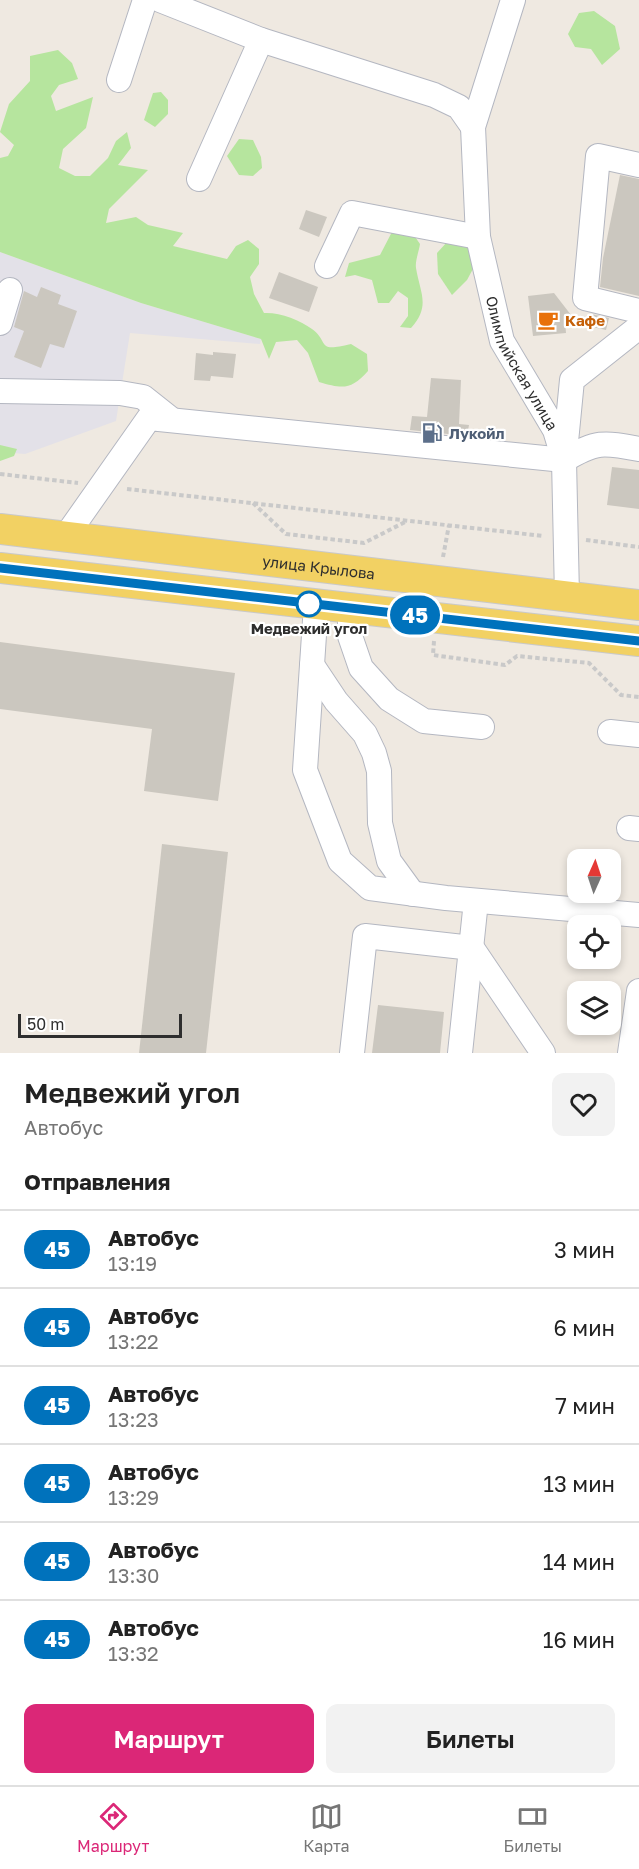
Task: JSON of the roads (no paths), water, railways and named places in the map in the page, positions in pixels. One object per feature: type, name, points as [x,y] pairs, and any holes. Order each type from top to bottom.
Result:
[{"type":"main road","name":"улица Крылова","points":[[0,529],[639,605]]},
{"type":"main road","points":[[0,568],[639,641]]},
{"type":"street","points":[[119,80],[145,0]]},
{"type":"street","points":[[160,0],[261,40],[434,95],[459,107],[473,127]]},
{"type":"street","name":"Олимпийская улица","points":[[513,0],[473,127],[478,237],[502,341],[555,430],[564,460],[567,596]]},
{"type":"street","points":[[199,179],[261,40]]},
{"type":"street","points":[[639,165],[598,156],[585,298],[639,311]]},
{"type":"street","points":[[327,266],[352,213],[478,237]]},
{"type":"street","points":[[0,323],[10,290]]},
{"type":"street","points":[[564,460],[572,380],[639,327]]},
{"type":"street","points":[[0,386],[120,393],[143,397],[172,420]]},
{"type":"street","points":[[66,536],[149,418],[564,460],[586,447],[608,442],[639,448]]},
{"type":"street","points":[[316,605],[305,770],[340,861],[370,888],[476,901],[639,915]]},
{"type":"street","points":[[350,609],[350,636],[361,668],[389,699],[424,721],[482,727]]},
{"type":"street","points":[[312,665],[336,701],[365,734],[374,753],[379,771],[380,823],[389,861],[413,894]]},
{"type":"street","points":[[610,732],[639,735]]},
{"type":"street","points":[[460,1053],[476,901]]},
{"type":"street","points":[[352,1053],[365,936],[472,948],[543,1053]]},
{"type":"street","points":[[630,1053],[639,991]]},
{"type":"place","name":"Кафе","points":[[548,320]]},
{"type":"place","name":"Лукойл","points":[[432,433]]},
{"type":"place","name":"Медвежий угол","points":[[309,604]]}]
